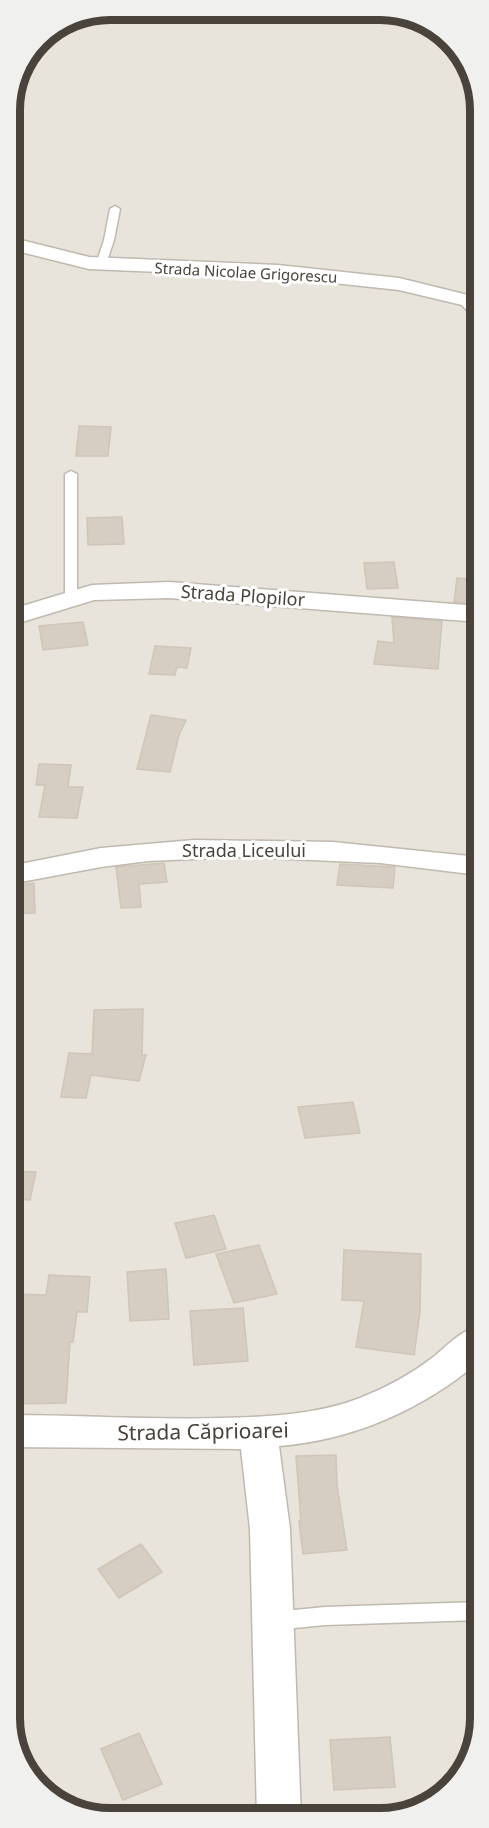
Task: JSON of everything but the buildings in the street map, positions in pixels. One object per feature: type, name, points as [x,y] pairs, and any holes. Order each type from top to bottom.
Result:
[{"type":"street","name":"Strada Nicolae Grigorescu","points":[[20,246],[102,264],[278,271],[370,280],[440,293],[470,302]]},
{"type":"street","name":"Strada Plopilor","points":[[20,614],[92,592],[170,590],[470,613]]},
{"type":"street","name":"Strada Liceului","points":[[20,872],[118,854],[205,848],[307,849],[380,854],[470,865]]},
{"type":"street","name":"Strada Căprioarei","points":[[20,1431],[258,1434],[337,1422],[372,1410],[438,1376],[469,1348]]},
{"type":"street","points":[[258,1434],[270,1529],[279,1808]]},
{"type":"lane","points":[[102,264],[115,209]]},
{"type":"lane","points":[[71,474],[71,598]]},
{"type":"lane","points":[[274,1621],[325,1616],[469,1611]]},
{"type":"shaded area","points":[[92,21],[397,21],[414,26],[447,50],[460,70],[469,98],[469,1724],[463,1753],[447,1778],[424,1796],[408,1804],[391,1808],[92,1807],[64,1796],[46,1782],[29,1758],[20,1730],[20,104],[23,86],[38,55],[64,32]]}]
